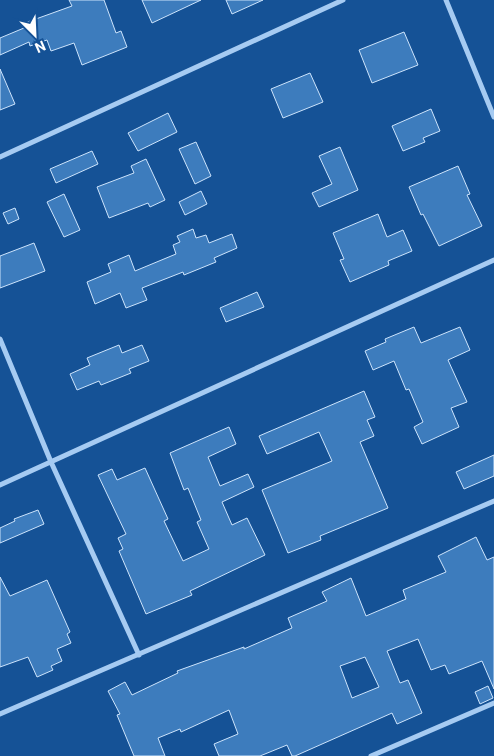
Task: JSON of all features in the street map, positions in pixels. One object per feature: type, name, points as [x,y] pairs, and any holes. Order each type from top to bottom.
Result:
[{"type":"street","points":[[0,157],[342,0]]},
{"type":"street","points":[[446,0],[494,117]]},
{"type":"street","points":[[0,485],[494,260]]},
{"type":"street","points":[[0,339],[51,462],[139,655]]},
{"type":"street","points":[[0,714],[494,500]]},
{"type":"street","points":[[371,756],[494,703]]},
{"type":"building","points":[[69,0],[104,0],[116,33],[121,31],[127,47],[82,65],[74,43],[51,51],[47,40],[30,46],[29,42],[0,55],[0,38],[24,28],[22,24],[72,6]]},
{"type":"building","points":[[142,0],[201,0],[152,23]]},
{"type":"building","points":[[226,0],[263,0],[232,14]]},
{"type":"building","points":[[404,32],[418,65],[372,83],[359,50]]},
{"type":"building","points":[[0,69],[15,104],[0,110]]},
{"type":"building","points":[[310,73],[323,102],[283,118],[271,89]]},
{"type":"building","points":[[431,109],[440,131],[423,138],[425,142],[403,151],[392,126]]},
{"type":"building","points":[[168,113],[177,132],[138,151],[128,133]]},
{"type":"building","points":[[196,142],[211,176],[195,184],[179,149]]},
{"type":"building","points":[[340,147],[358,190],[319,207],[312,193],[332,184],[319,156]]},
{"type":"building","points":[[92,151],[98,164],[56,183],[50,169]]},
{"type":"building","points":[[146,159],[165,200],[150,207],[148,203],[109,218],[97,187],[134,173],[131,166]]},
{"type":"building","points":[[458,166],[470,194],[467,195],[482,226],[439,246],[423,214],[421,215],[409,187]]},
{"type":"building","points":[[201,191],[207,204],[185,215],[179,202]]},
{"type":"building","points":[[64,194],[80,230],[64,237],[47,202]]},
{"type":"building","points":[[15,208],[19,219],[8,224],[3,213]]},
{"type":"building","points":[[378,214],[387,237],[403,230],[412,251],[388,261],[389,265],[350,282],[340,260],[344,259],[333,233]]},
{"type":"building","points":[[193,229],[196,238],[206,235],[209,243],[232,234],[237,248],[214,258],[216,262],[184,275],[183,272],[142,288],[147,300],[126,308],[120,293],[95,304],[87,282],[111,272],[108,264],[129,255],[135,271],[176,254],[173,245],[180,242],[177,236]]},
{"type":"building","points":[[34,243],[45,271],[0,288],[0,256]]},
{"type":"building","points":[[257,292],[264,307],[226,322],[220,308]]},
{"type":"building","points":[[414,327],[421,343],[460,327],[470,350],[448,360],[467,402],[451,408],[459,427],[422,444],[414,427],[423,422],[409,389],[406,390],[394,361],[373,370],[365,351],[386,342],[385,339]]},
{"type":"building","points":[[119,345],[122,353],[142,345],[149,361],[129,369],[131,373],[101,385],[99,381],[77,390],[70,374],[90,365],[87,358]]},
{"type":"building","points":[[364,391],[375,417],[367,420],[374,436],[360,442],[388,508],[320,536],[321,540],[288,553],[262,490],[332,461],[319,432],[267,454],[259,436]]},
{"type":"building","points":[[229,427],[236,444],[208,457],[220,486],[248,474],[254,487],[222,502],[232,525],[247,518],[265,555],[190,591],[192,595],[146,614],[119,551],[123,549],[118,538],[126,534],[98,475],[112,469],[117,480],[145,468],[168,519],[164,521],[183,561],[209,549],[197,522],[201,520],[188,488],[184,490],[170,453]]},
{"type":"building","points":[[494,455],[494,476],[464,489],[456,472]]},
{"type":"building","points":[[38,510],[44,524],[0,543],[0,528],[15,521],[14,519]]},
{"type":"building","points":[[476,537],[487,560],[494,557],[494,689],[482,661],[449,674],[445,665],[431,670],[418,639],[387,651],[400,683],[408,680],[422,713],[397,724],[392,713],[295,756],[292,756],[287,745],[260,756],[219,756],[214,744],[238,734],[229,710],[181,732],[180,729],[158,738],[165,756],[134,756],[117,715],[120,714],[108,691],[125,682],[132,695],[178,673],[177,671],[244,647],[244,649],[292,628],[288,618],[327,601],[322,592],[351,578],[366,616],[406,599],[403,590],[446,572],[438,556]],"holes":[[[365,657],[379,687],[352,698],[340,666]]]},
{"type":"building","points":[[0,577],[10,596],[47,580],[70,632],[67,634],[71,643],[57,649],[62,661],[51,666],[53,670],[37,677],[28,657],[0,667]]},
{"type":"building","points":[[488,686],[493,698],[480,704],[475,692]]}]
